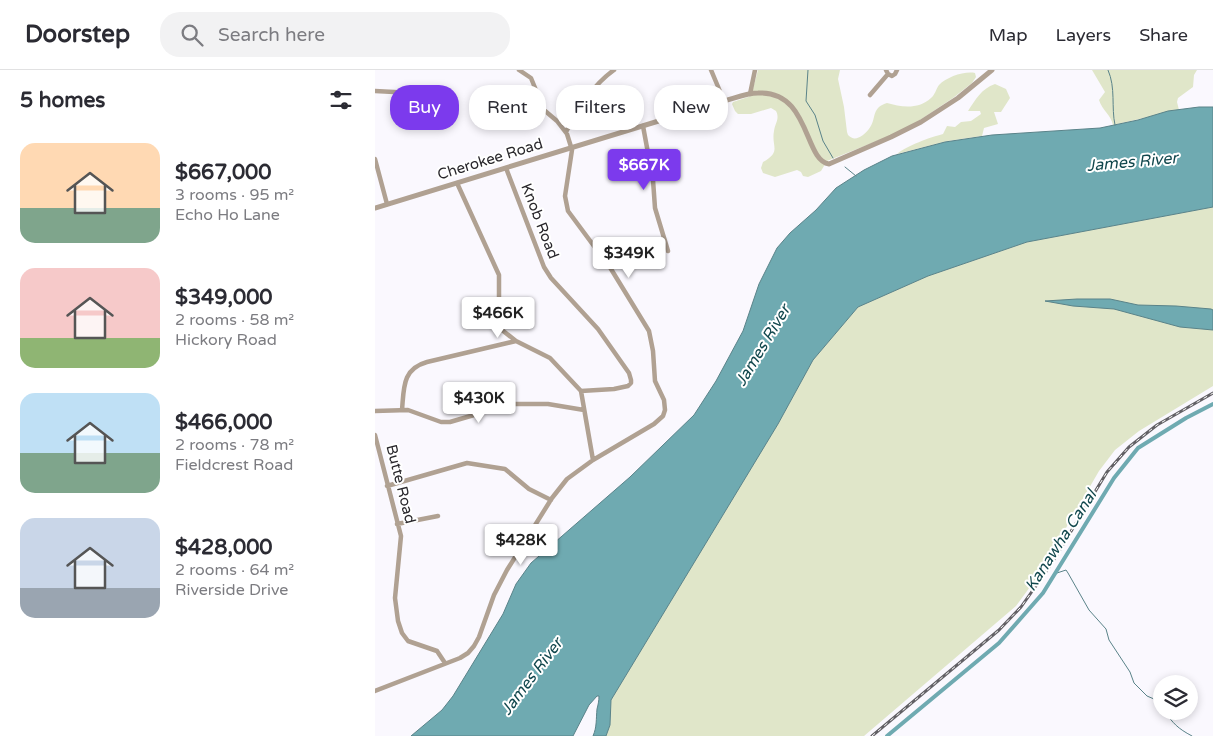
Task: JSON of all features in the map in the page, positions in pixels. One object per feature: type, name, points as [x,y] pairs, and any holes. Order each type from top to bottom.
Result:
[{"type":"street","points":[[375,691],[468,653],[474,646],[494,595],[507,570],[551,500],[567,479],[593,460],[654,424],[663,416],[665,404],[655,380],[653,351],[649,331],[611,269],[568,211],[565,196],[571,147],[566,132],[545,110],[531,78],[519,70]]},
{"type":"street","points":[[566,132],[578,110],[590,94],[605,76],[614,70]]},
{"type":"street","points":[[711,70],[718,85]]},
{"type":"street","points":[[750,94],[755,70]]},
{"type":"street","points":[[870,95],[887,72],[894,75],[897,70]]},
{"type":"street","name":"Cherokee Road","points":[[728,100],[750,94],[763,93],[771,94],[791,105],[805,126],[818,158],[823,163],[829,164],[921,122],[958,98],[992,70]]},
{"type":"street","points":[[375,91],[390,92]]},
{"type":"street","name":"Cherokee Road","points":[[375,208],[629,130]]},
{"type":"street","points":[[644,130],[653,180],[655,208],[668,251]]},
{"type":"street","points":[[375,159],[387,204]]},
{"type":"street","name":"Knob Road","points":[[506,168],[544,267],[551,278],[598,329],[631,377],[631,383],[623,387],[581,391]]},
{"type":"street","points":[[457,183],[499,275],[499,321],[502,330],[516,342],[550,358],[581,391],[593,460]]},
{"type":"street","points":[[402,410],[406,381],[414,367],[427,362],[516,342]]},
{"type":"street","points":[[375,411],[402,410],[419,413],[441,422],[450,422],[474,416],[503,404],[548,404],[584,410]]},
{"type":"street","name":"Butte Road","points":[[375,434],[401,536],[395,598],[398,621],[402,633],[408,640],[437,651],[445,664]]},
{"type":"street","points":[[387,486],[467,463],[505,469],[529,489],[551,500]]},
{"type":"street","points":[[397,524],[438,516]]},
{"type":"green space","points":[[758,70],[840,70],[838,79],[847,132],[852,138],[861,136],[867,131],[875,113],[882,105],[887,103],[898,106],[915,106],[926,102],[932,97],[942,82],[951,77],[975,73],[976,77],[972,83],[953,98],[914,124],[892,135],[827,161],[821,171],[808,177],[803,176],[797,170],[775,177],[763,173],[761,168],[763,162],[774,152],[773,136],[778,116],[776,111],[771,108],[751,114],[738,114],[732,104],[751,96]]},
{"type":"green space","points":[[1092,70],[1197,70],[1194,75],[1193,87],[1178,98],[1179,110],[1113,125],[1099,100],[1105,92]]},
{"type":"green space","points":[[995,84],[1006,89],[1010,98],[1001,112],[994,112],[998,124],[984,128],[982,136],[948,141],[897,154],[912,145],[943,134],[947,126],[955,127],[961,122],[971,121],[981,114],[980,111],[968,111],[982,92]]},
{"type":"green space","points":[[1213,207],[1213,386],[1139,431],[1115,450],[1099,471],[1038,576],[1016,606],[864,736],[606,736],[610,725],[611,700],[778,424],[813,360],[858,307],[928,276],[1027,242]]},
{"type":"water","name":"James River","points":[[1213,107],[1213,207],[1027,242],[928,276],[858,307],[813,360],[778,424],[611,700],[610,725],[606,736],[593,736],[599,700],[599,696],[597,696],[589,705],[573,736],[411,736],[442,710],[453,696],[503,614],[516,584],[531,563],[630,477],[694,415],[716,381],[743,331],[759,284],[777,248],[836,188],[864,170],[892,156],[945,142],[992,135],[1100,128],[1168,111]]},
{"type":"water","points":[[1110,299],[1138,305],[1211,309],[1213,310],[1213,330],[1180,327],[1114,309],[1073,306],[1045,301]]},
{"type":"waterway","points":[[808,70],[806,101],[815,115],[823,141],[833,158]]},
{"type":"waterway","points":[[1108,70],[1113,91],[1115,125]]},
{"type":"waterway","points":[[845,167],[856,176]]},
{"type":"waterway","name":"Kanawha Canal","points":[[887,736],[999,643],[1043,593],[1114,478],[1138,448],[1186,418],[1213,404]]},
{"type":"waterway","points":[[1057,573],[1066,570],[1089,610],[1106,629],[1109,640],[1130,672],[1134,683],[1147,696],[1153,699]]},
{"type":"waterway","points":[[1172,720],[1183,731],[1192,736]]},
{"type":"railway","points":[[872,736],[999,630],[1021,607],[1050,566],[1107,472],[1129,447],[1157,425],[1213,393]]}]
